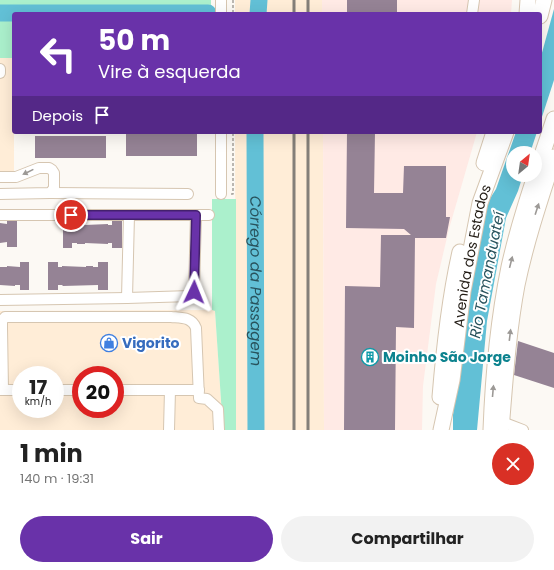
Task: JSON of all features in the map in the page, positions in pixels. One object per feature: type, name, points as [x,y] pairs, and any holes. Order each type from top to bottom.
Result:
[{"type":"highway","points":[[527,12],[528,0]]},
{"type":"highway","points":[[541,12],[544,0]]},
{"type":"highway","points":[[498,427],[498,337],[509,267],[526,203],[554,119]]},
{"type":"highway","name":"Avenida dos Estados","points":[[441,430],[440,404],[444,346],[454,280],[472,207],[493,134]]},
{"type":"highway","name":"Avenida dos Estados","points":[[441,430],[452,380],[463,291],[480,203],[505,134]]},
{"type":"highway","points":[[498,427],[517,286],[532,225],[554,157]]},
{"type":"street","points":[[221,0],[221,12]]},
{"type":"street","points":[[472,12],[474,0]]},
{"type":"street","points":[[221,134],[221,194]]},
{"type":"street","points":[[0,177],[16,177],[39,168],[49,168],[54,173],[54,188],[50,193]]},
{"type":"street","points":[[0,194],[188,194]]},
{"type":"street","points":[[0,215],[208,215]]},
{"type":"street","points":[[127,298],[129,215]]},
{"type":"street","points":[[0,300],[127,298],[193,295],[196,215]]},
{"type":"street","points":[[2,390],[2,321],[5,317],[172,317],[189,319],[194,322],[196,328],[199,398],[207,399],[218,409],[219,430]]},
{"type":"street","points":[[124,390],[199,390]]},
{"type":"street","points":[[170,390],[170,430]]},
{"type":"street","points":[[498,427],[523,430]]},
{"type":"path","points":[[233,0],[233,12]]},
{"type":"path","points":[[221,194],[233,194],[233,134]]},
{"type":"shaded area","points":[[235,0],[322,0],[322,12],[235,12]]},
{"type":"shaded area","points":[[322,0],[512,0],[511,12],[322,12]]},
{"type":"shaded area","points":[[0,58],[12,58],[12,134],[14,134],[14,171],[0,171]]},
{"type":"shaded area","points":[[235,134],[323,134],[324,430],[236,430]]},
{"type":"shaded area","points":[[323,134],[476,134],[449,229],[436,284],[423,386],[422,430],[324,430]]},
{"type":"shaded area","name":"Vigorito","points":[[215,310],[223,430],[0,430],[0,311]]},
{"type":"green space","points":[[0,0],[211,0],[211,9],[0,9]]},
{"type":"green space","points":[[0,19],[12,19],[12,58],[0,58]]},
{"type":"green space","points":[[212,199],[236,199],[236,430],[223,430],[215,311],[212,310]]},
{"type":"water","points":[[554,9],[554,80],[542,117],[542,53]]},
{"type":"water","points":[[515,134],[536,134],[532,146],[511,146]]},
{"type":"water","name":"Rio Tamanduateí","points":[[506,160],[506,182],[521,182],[506,218],[487,321],[477,430],[453,430],[453,415],[463,314],[484,213],[489,200],[496,189]]},
{"type":"building","points":[[347,0],[397,0],[397,12],[347,12]]},
{"type":"building","points":[[126,134],[197,134],[197,156],[126,156]]},
{"type":"building","name":"Moinho São Jorge","points":[[347,134],[375,134],[374,193],[403,193],[404,166],[446,166],[446,217],[450,217],[446,238],[415,238],[414,328],[396,327],[395,430],[344,430],[345,286],[380,287],[381,235],[411,235],[404,229],[346,228]]},
{"type":"building","points":[[35,136],[106,136],[106,158],[35,158]]},
{"type":"building","points":[[7,219],[17,219],[17,247],[7,247],[7,242],[0,243],[0,223],[7,224]]},
{"type":"building","points":[[63,220],[72,220],[72,225],[112,225],[112,220],[122,220],[122,248],[112,248],[112,243],[72,243],[72,248],[63,248]]},
{"type":"building","points":[[20,262],[29,262],[29,290],[20,290],[20,285],[0,285],[0,267],[20,267]]},
{"type":"building","points":[[48,262],[58,262],[58,267],[98,267],[98,262],[108,262],[108,290],[98,290],[98,285],[58,285],[58,290],[48,290]]},
{"type":"building","points":[[518,341],[554,353],[554,388],[514,375]]},
{"type":"waterway","name":"Córrego da Passagem","points":[[258,12],[259,0]]},
{"type":"waterway","points":[[0,13],[12,13]]},
{"type":"waterway","name":"Córrego da Passagem","points":[[255,134],[256,430]]},
{"type":"railway","points":[[294,0],[294,12]]},
{"type":"railway","points":[[308,0],[308,12]]},
{"type":"railway","points":[[294,134],[294,430]]},
{"type":"railway","points":[[308,134],[308,430]]},
{"type":"place","name":"Vigorito","points":[[109,343]]},
{"type":"place","name":"Moinho São Jorge","points":[[370,357]]},
{"type":"route","points":[[71,215],[196,215],[194,292]]}]
